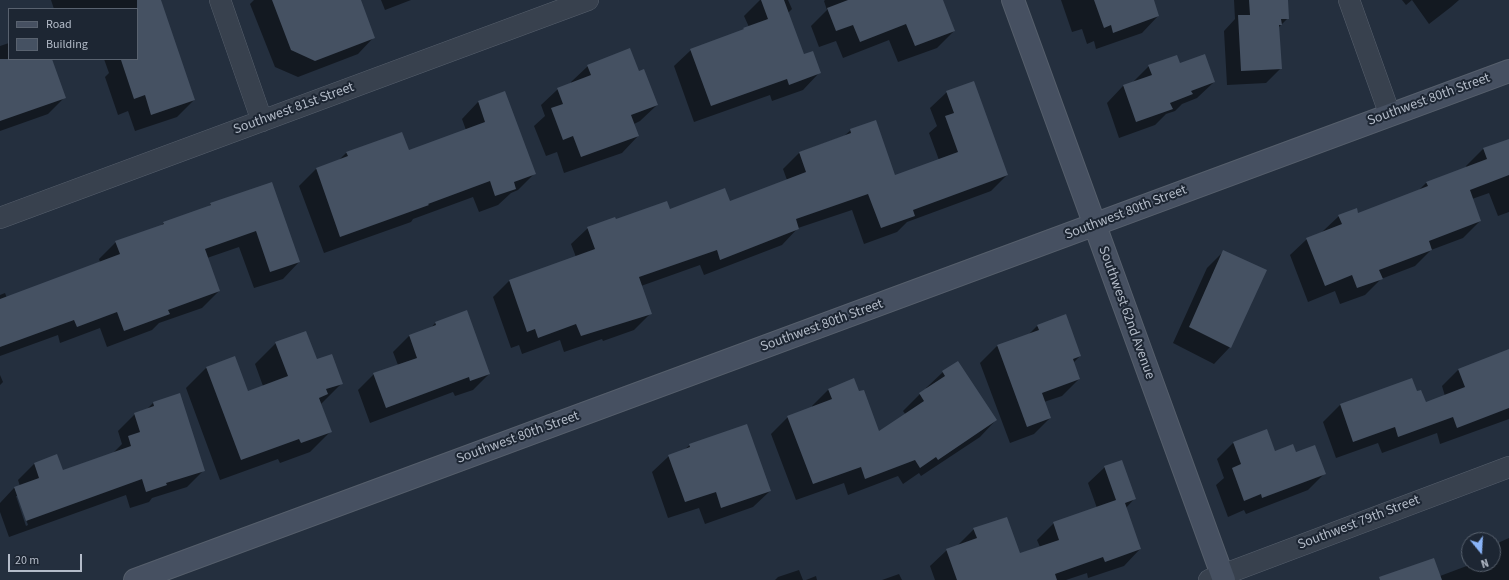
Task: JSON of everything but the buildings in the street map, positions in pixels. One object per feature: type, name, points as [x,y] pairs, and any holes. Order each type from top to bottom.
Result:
[{"type":"street","points":[[220,0],[262,121]]},
{"type":"street","name":"Southwest 81st Street","points":[[0,218],[588,0]]},
{"type":"street","name":"Southwest 62nd Avenue","points":[[1013,0],[1094,224],[1218,578]]},
{"type":"street","points":[[1348,0],[1390,115]]},
{"type":"street","name":"Southwest 80th Street","points":[[135,580],[1509,71]]},
{"type":"street","name":"Southwest 79th Street","points":[[1218,578],[1509,467]]}]
